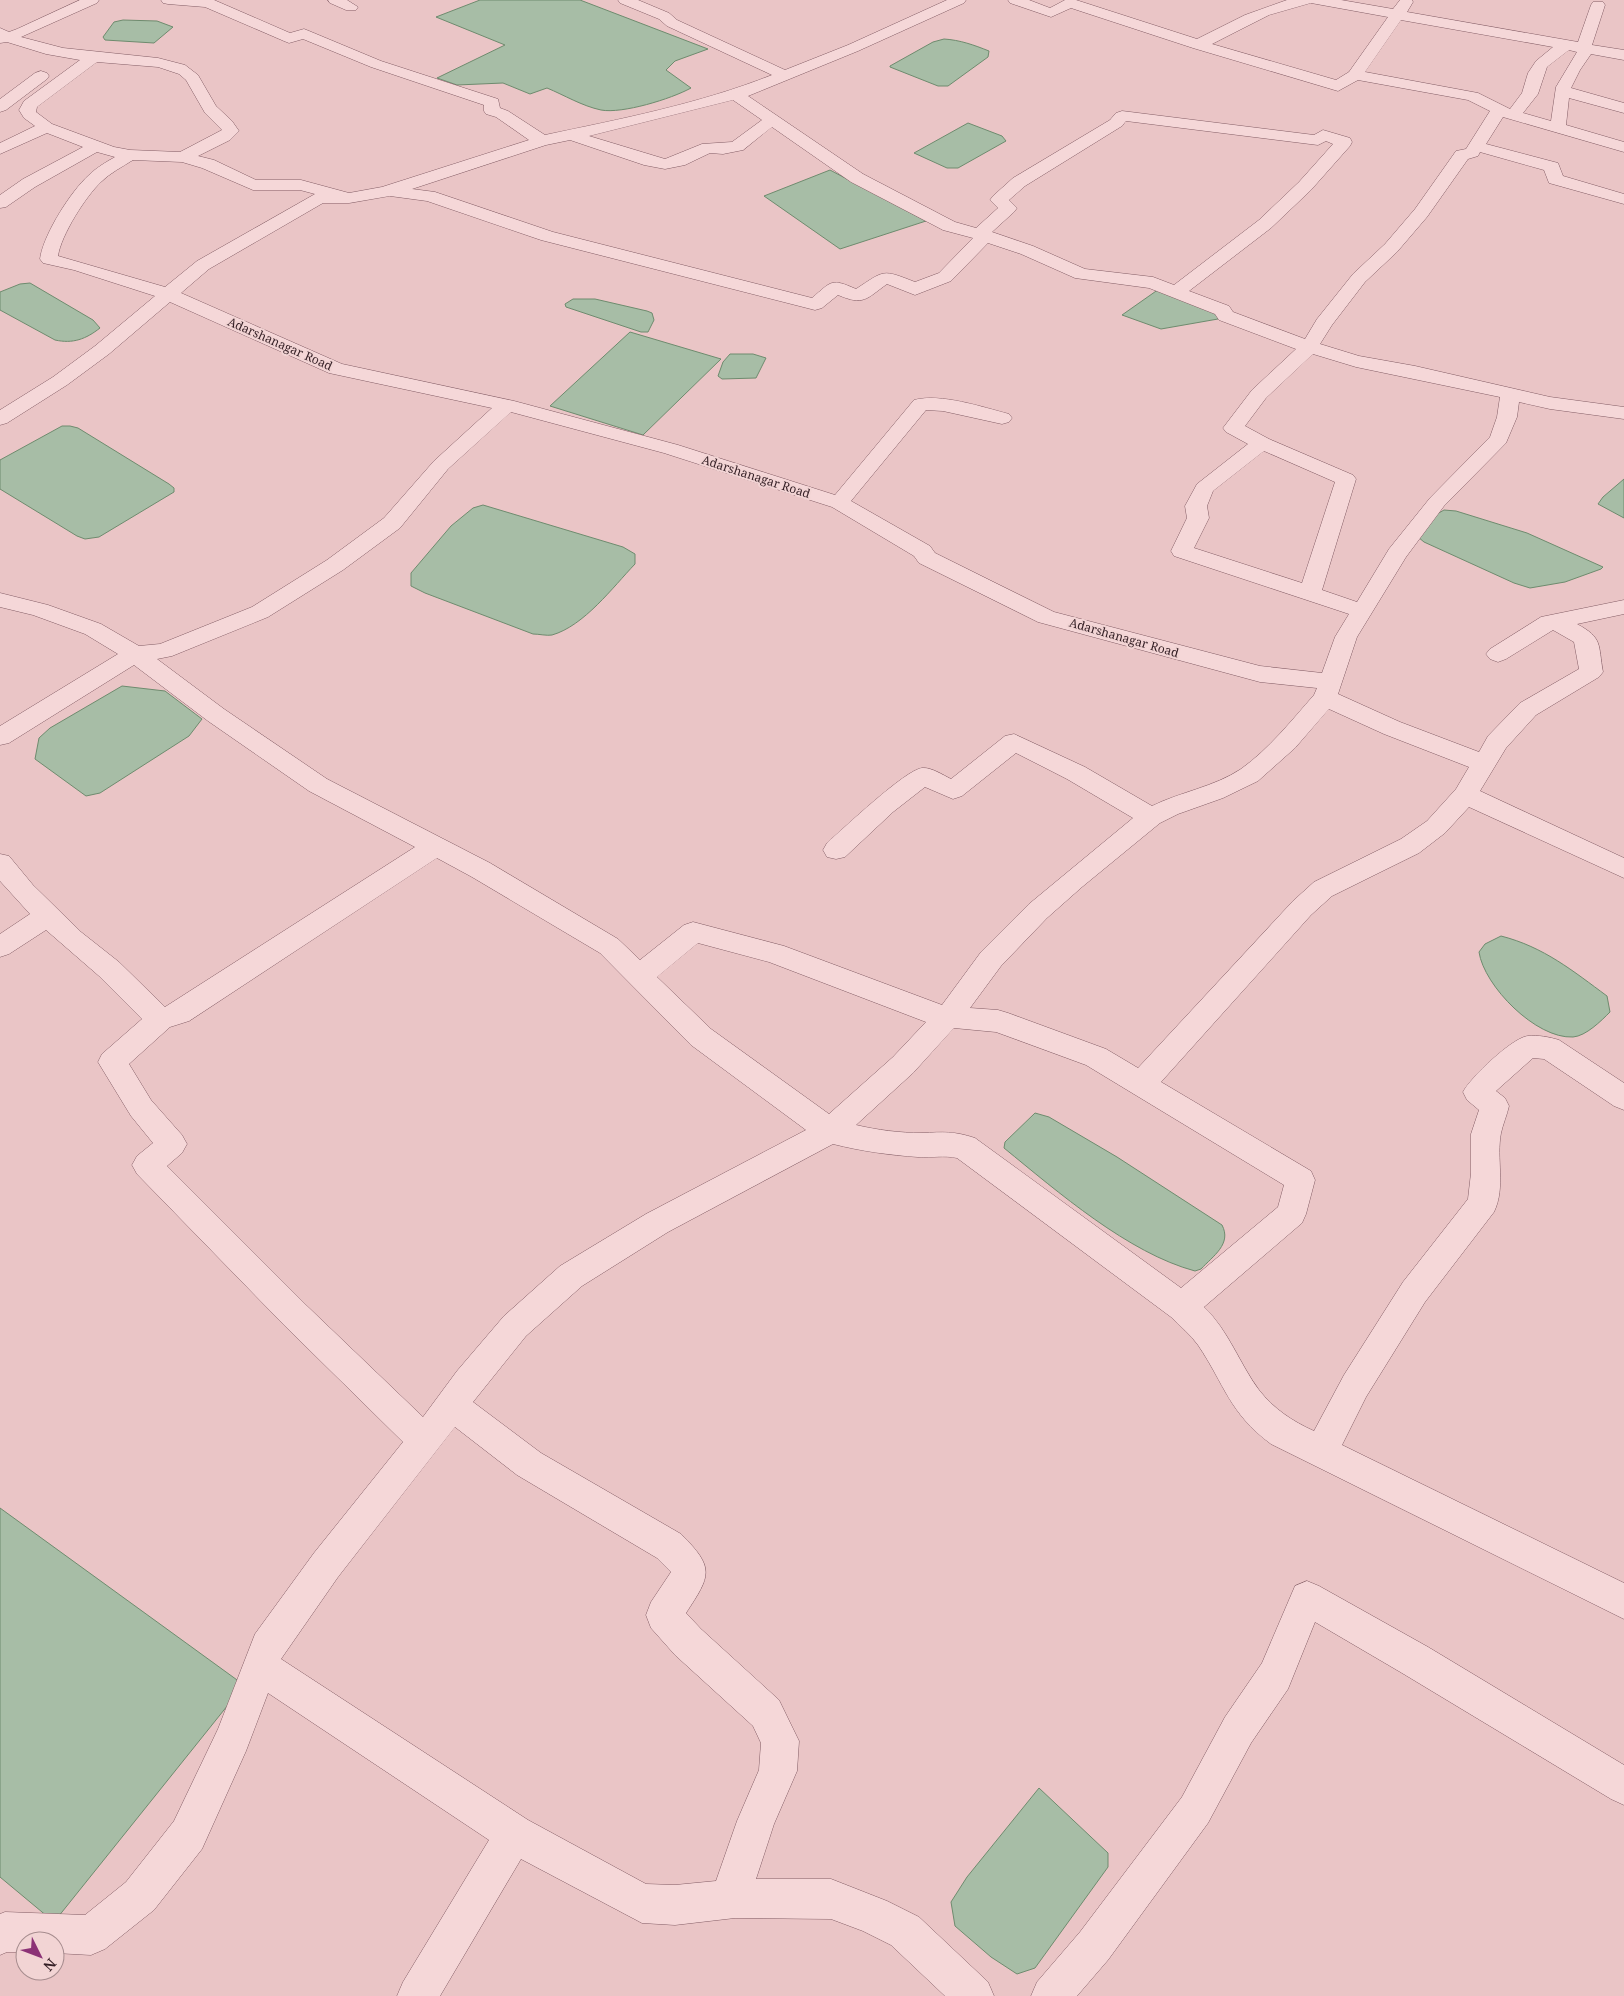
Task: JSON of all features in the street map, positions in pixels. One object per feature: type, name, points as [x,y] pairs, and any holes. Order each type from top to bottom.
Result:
[{"type":"street","points":[[2,37],[92,0]]},
{"type":"street","points":[[168,0],[208,3],[288,38],[304,34],[376,64],[492,102],[492,111],[502,114],[542,141]]},
{"type":"street","points":[[335,0],[351,6]]},
{"type":"street","points":[[625,0],[664,16],[679,26],[786,76]]},
{"type":"street","points":[[385,192],[542,141],[643,119],[736,95],[786,76],[959,0]]},
{"type":"street","points":[[1015,0],[1051,13],[1070,3],[1198,45],[1338,86],[1356,75],[1408,0]]},
{"type":"street","points":[[1198,45],[1225,30],[1279,7],[1306,0]]},
{"type":"street","points":[[1316,0],[1342,2],[1397,15],[1624,55]]},
{"type":"street","points":[[1557,128],[1560,119],[1562,91],[1576,62],[1585,49],[1598,5]]},
{"type":"street","points":[[2,37],[69,52],[158,62],[186,72],[208,107],[229,126],[231,131],[224,137],[183,157]]},
{"type":"street","points":[[1310,593],[1346,479],[1262,443],[1233,428],[1259,394],[1309,347],[1324,323],[1359,278],[1391,248],[1422,213],[1462,155],[1472,152],[1506,113],[1530,94],[1536,73],[1541,64],[1565,45]]},
{"type":"street","points":[[0,106],[69,52]]},
{"type":"street","points":[[95,56],[30,104],[27,110],[30,114],[46,127],[96,146],[130,155],[183,157],[208,164],[253,185],[301,185],[348,198]]},
{"type":"street","points":[[1356,75],[1472,96],[1506,113],[1624,147]]},
{"type":"street","points":[[1562,91],[1624,108]]},
{"type":"street","points":[[736,95],[857,178],[949,226],[983,235],[1040,255],[1081,274],[1153,283],[1222,310],[1226,316],[1309,347],[1356,361],[1415,372],[1550,403],[1624,413]]},
{"type":"street","points":[[0,419],[60,381],[102,350],[203,265],[320,198],[348,198],[403,191],[429,196],[547,236],[815,304],[836,287],[857,296],[886,277],[915,289],[945,277],[1008,208],[999,200],[1002,194],[1116,123],[1122,116],[1318,140],[1323,135],[1344,142],[1305,186],[1265,224],[1176,292]]},
{"type":"street","points":[[571,134],[650,161],[665,164],[679,161],[708,148],[723,149],[737,146],[772,120]]},
{"type":"street","points":[[0,149],[46,127]]},
{"type":"street","points":[[0,202],[96,146]]},
{"type":"street","points":[[1476,146],[1552,167],[1555,179],[1624,199]]},
{"type":"street","name":"Adarshanagar Road","points":[[130,155],[93,179],[53,241],[48,256],[49,259],[79,266],[168,294],[336,369],[507,405],[671,449],[839,503],[922,552],[927,558],[1046,616],[1124,639],[1328,690],[1392,728],[1483,763]]},
{"type":"street","points":[[0,1935],[6,1932],[92,1935],[140,1896],[188,1835],[233,1738],[268,1648],[326,1565],[425,1441],[450,1405],[515,1326],[571,1276],[657,1223],[830,1131],[903,1065],[948,1017],[991,960],[1038,911],[1151,817],[1169,808],[1214,792],[1249,775],[1286,742],[1328,690],[1346,637],[1396,554],[1432,509],[1474,462],[1499,438],[1507,417],[1510,394]]},
{"type":"street","points":[[839,503],[921,404],[943,405],[1002,418]]},
{"type":"street","points":[[0,737],[91,679],[135,654],[164,651],[260,612],[335,565],[392,523],[441,464],[507,405]]},
{"type":"street","points":[[1262,443],[1204,488],[1196,506],[1198,518],[1182,551],[1362,611]]},
{"type":"street","points":[[0,600],[40,610],[93,630],[135,654],[216,715],[318,785],[481,870],[609,946],[701,1037],[830,1131],[872,1142],[921,1146],[944,1144],[965,1148],[1182,1307],[1209,1334],[1237,1386],[1255,1412],[1283,1433],[1624,1601]]},
{"type":"street","points":[[1498,654],[1549,622],[1624,607]]},
{"type":"street","points":[[1140,1084],[1302,908],[1323,889],[1410,846],[1436,827],[1465,795],[1497,742],[1528,710],[1591,672],[1585,638],[1555,621]]},
{"type":"street","points":[[836,850],[884,806],[924,776],[952,790],[1014,742],[1076,774],[1151,817]]},
{"type":"street","points":[[1465,795],[1624,870]]},
{"type":"street","points":[[425,1441],[295,1315],[146,1166],[172,1144],[141,1108],[112,1062],[160,1019],[178,1013],[436,846]]},
{"type":"street","points":[[0,863],[48,916],[72,939],[109,969],[160,1019]]},
{"type":"street","points":[[0,947],[48,916]]},
{"type":"street","points":[[640,976],[693,932],[774,953],[927,1012],[948,1017],[998,1021],[1096,1056],[1300,1180],[1291,1214],[1182,1307]]},
{"type":"street","points":[[1320,1451],[1355,1386],[1414,1292],[1483,1203],[1486,1173],[1486,1134],[1495,1106],[1477,1092],[1482,1086],[1527,1047],[1549,1048],[1565,1056],[1624,1098]]},
{"type":"street","points":[[450,1405],[529,1464],[669,1546],[688,1564],[689,1578],[664,1615],[688,1642],[766,1713],[780,1741],[778,1771],[756,1821],[730,1898]]},
{"type":"street","points":[[1052,1996],[1094,1946],[1195,1810],[1238,1730],[1275,1676],[1307,1598],[1416,1660],[1624,1786]]},
{"type":"street","points":[[260,1666],[362,1736],[514,1834],[642,1903],[675,1905],[730,1898],[831,1899],[873,1915],[904,1931],[974,1996]]},
{"type":"street","points":[[417,1996],[514,1834]]},
{"type":"shaded area","points":[[480,0],[580,0],[708,49],[675,61],[666,70],[691,88],[659,101],[621,110],[610,111],[594,108],[547,88],[530,94],[503,83],[457,85],[437,78],[505,45],[436,17]]},
{"type":"shaded area","points":[[123,20],[157,21],[173,27],[154,43],[105,40],[103,37],[114,22]]},
{"type":"shaded area","points":[[944,39],[956,40],[989,51],[988,57],[948,86],[938,86],[890,67],[933,42]]},
{"type":"shaded area","points":[[968,123],[1002,136],[1006,141],[958,168],[947,168],[914,153]]},
{"type":"shaded area","points":[[830,170],[926,221],[840,249],[764,196]]},
{"type":"shaded area","points":[[30,283],[93,320],[100,328],[79,340],[55,340],[0,310],[0,292],[20,284]]},
{"type":"shaded area","points":[[1159,289],[1218,310],[1218,319],[1161,329],[1122,315]]},
{"type":"shaded area","points":[[573,299],[595,299],[647,311],[652,313],[654,320],[648,332],[641,332],[566,307],[565,304]]},
{"type":"shaded area","points":[[630,332],[721,359],[643,435],[550,406]]},
{"type":"shaded area","points":[[730,354],[753,354],[766,358],[756,378],[722,379],[718,376],[723,362]]},
{"type":"shaded area","points":[[62,426],[78,428],[169,484],[174,488],[174,492],[99,537],[85,539],[0,489],[0,460]]},
{"type":"shaded area","points":[[1624,479],[1624,518],[1598,504],[1603,497]]},
{"type":"shaded area","points":[[483,505],[623,547],[635,554],[635,564],[587,615],[564,630],[552,635],[533,634],[411,586],[411,573],[451,526],[473,508]]},
{"type":"shaded area","points":[[1444,510],[1456,511],[1527,533],[1603,567],[1565,582],[1530,588],[1514,583],[1424,542],[1418,537],[1437,514]]},
{"type":"shaded area","points":[[122,686],[165,691],[202,719],[189,736],[100,793],[86,796],[35,759],[39,738],[50,728]]},
{"type":"shaded area","points":[[1501,936],[1531,946],[1570,969],[1607,996],[1610,1012],[1588,1031],[1573,1037],[1559,1035],[1543,1029],[1528,1020],[1501,994],[1483,965],[1479,952],[1485,944]]},
{"type":"shaded area","points":[[1035,1113],[1049,1117],[1117,1157],[1222,1225],[1225,1238],[1220,1249],[1201,1269],[1195,1271],[1144,1250],[1119,1236],[1070,1202],[1004,1148],[1005,1142]]},
{"type":"shaded area","points":[[0,1508],[244,1685],[54,1922],[0,1877]]},
{"type":"shaded area","points":[[1039,1788],[1108,1853],[1108,1867],[1035,1968],[1017,1974],[991,1957],[955,1926],[951,1902],[967,1877]]}]
